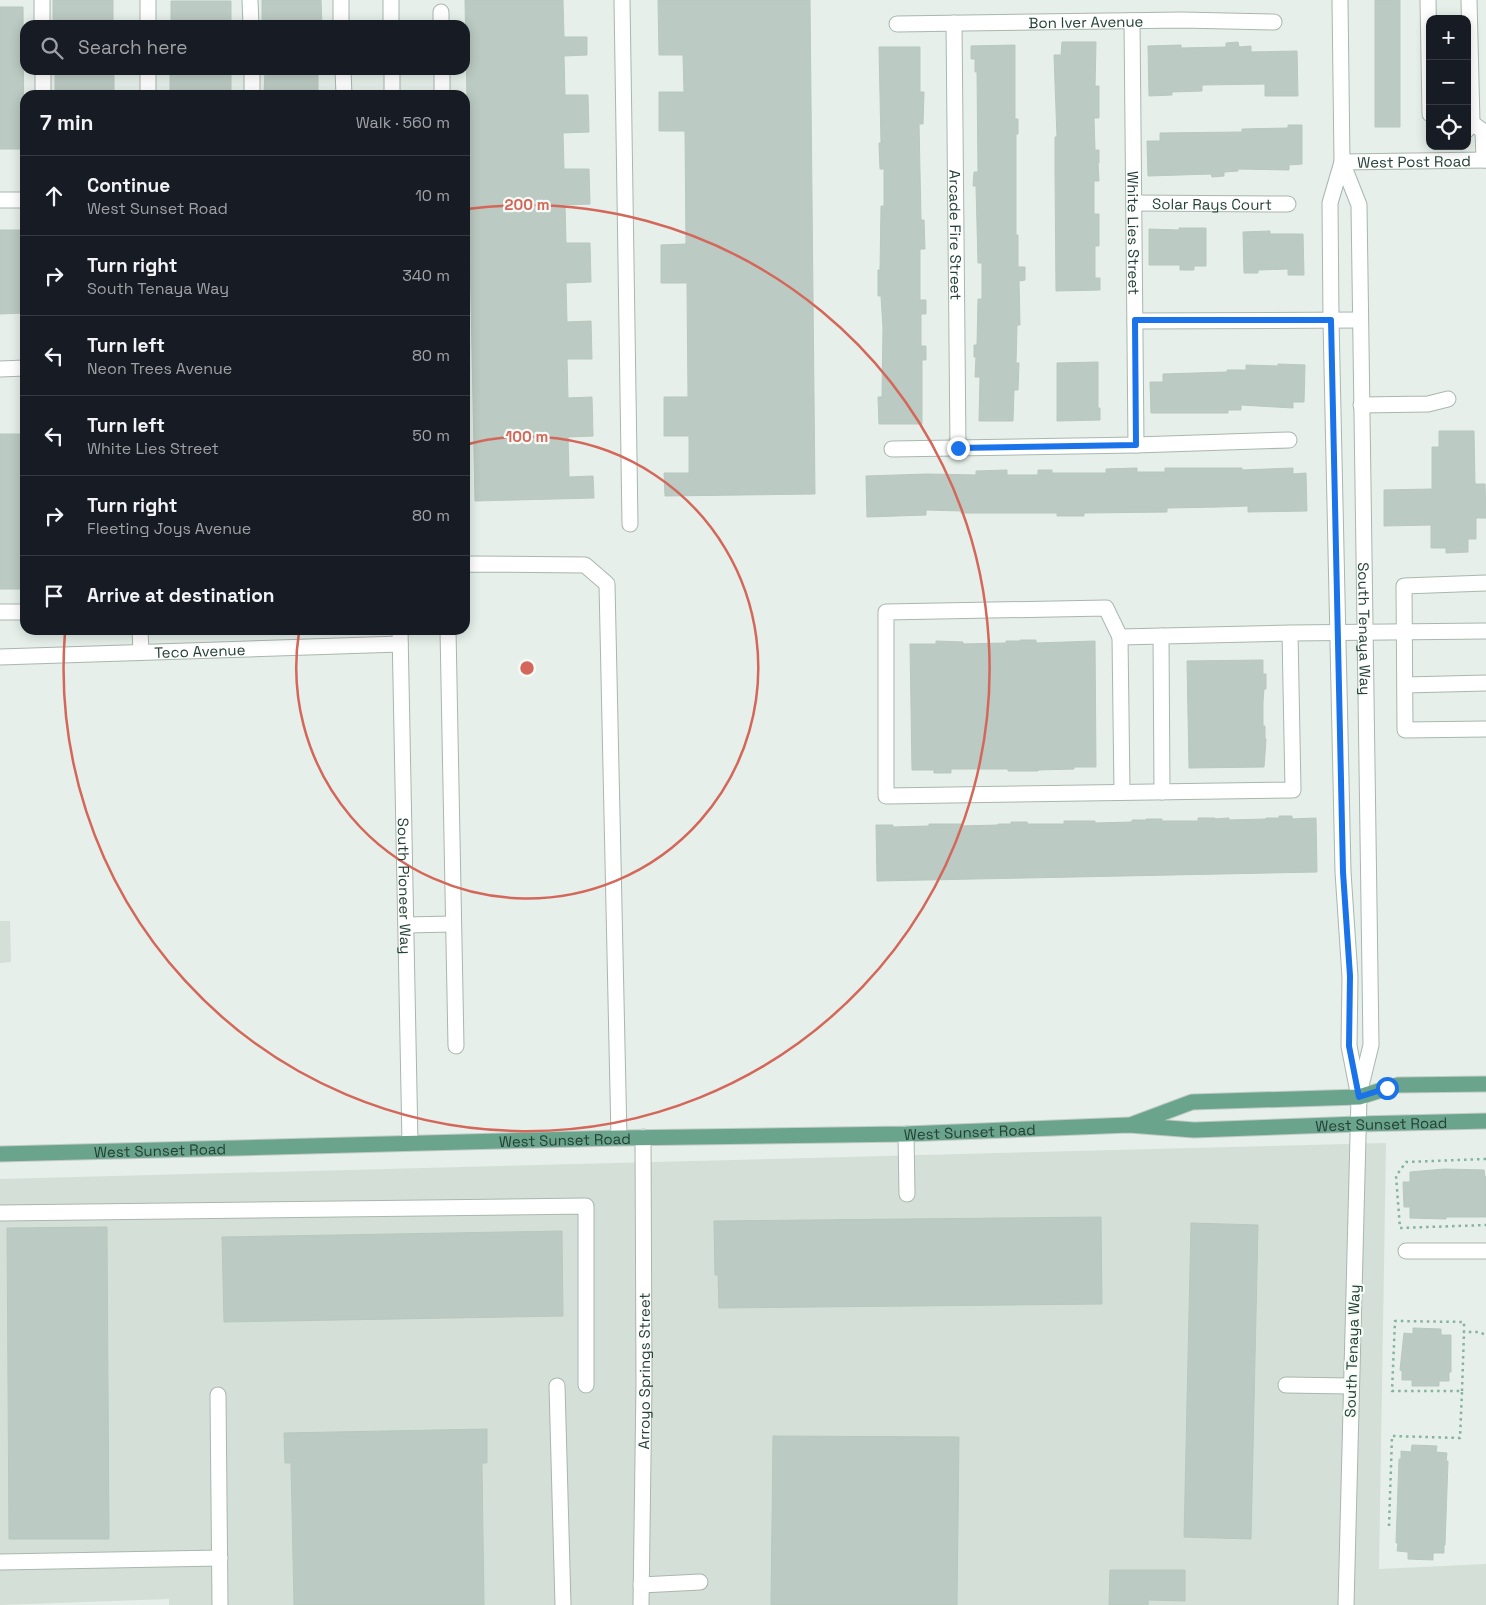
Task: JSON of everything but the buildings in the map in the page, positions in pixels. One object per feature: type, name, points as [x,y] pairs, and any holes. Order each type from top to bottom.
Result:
[{"type":"main road","name":"West Sunset Road","points":[[1129,1126],[1192,1102],[1359,1097],[1398,1085],[1486,1084]]},
{"type":"main road","name":"West Sunset Road","points":[[0,1154],[643,1137],[906,1134],[1129,1126],[1194,1130],[1486,1121]]},
{"type":"street","points":[[42,0],[42,20]]},
{"type":"street","points":[[148,0],[148,20]]},
{"type":"street","points":[[250,0],[251,20]]},
{"type":"street","points":[[341,0],[341,20]]},
{"type":"street","points":[[391,0],[391,20]]},
{"type":"street","points":[[622,0],[630,524]]},
{"type":"street","name":"South Tenaya Way","points":[[1340,0],[1342,162],[1330,203],[1331,320],[1343,872],[1350,976],[1349,1046],[1359,1097]]},
{"type":"street","points":[[1428,0],[1430,105]]},
{"type":"street","points":[[1469,0],[1473,118],[1483,131],[1485,160]]},
{"type":"street","name":"Bon Iver Avenue","points":[[897,24],[1132,21],[1274,22]]},
{"type":"street","name":"White Lies Street","points":[[1132,21],[1136,445]]},
{"type":"street","name":"Arcade Fire Street","points":[[954,23],[958,448]]},
{"type":"street","points":[[43,75],[43,90]]},
{"type":"street","points":[[148,75],[148,90]]},
{"type":"street","points":[[252,75],[252,90]]},
{"type":"street","points":[[343,75],[344,90]]},
{"type":"street","points":[[392,75],[392,90]]},
{"type":"street","points":[[442,75],[442,90]]},
{"type":"street","name":"West Post Road","points":[[1342,162],[1465,153],[1485,160]]},
{"type":"street","name":"South Tenaya Way","points":[[1342,162],[1359,205],[1371,1045],[1359,1097],[1350,1386],[1346,1605]]},
{"type":"street","points":[[0,200],[20,200]]},
{"type":"street","name":"Solar Rays Court","points":[[1134,203],[1288,204]]},
{"type":"street","points":[[1135,320],[1360,320]]},
{"type":"street","points":[[0,369],[20,368]]},
{"type":"street","points":[[1361,405],[1428,404],[1448,399]]},
{"type":"street","points":[[892,450],[1289,440]]},
{"type":"street","points":[[470,564],[585,565],[607,584],[619,1138]]},
{"type":"street","points":[[1486,583],[1404,586],[1405,730],[1486,729]]},
{"type":"street","points":[[1122,792],[1120,637],[1106,608],[886,612],[886,796],[1293,790],[1290,633]]},
{"type":"street","points":[[0,612],[20,612]]},
{"type":"street","points":[[1120,637],[1486,631]]},
{"type":"street","points":[[140,635],[141,652]]},
{"type":"street","points":[[448,635],[456,1046]]},
{"type":"street","points":[[1161,636],[1162,792]]},
{"type":"street","name":"Teco Avenue","points":[[0,657],[141,652],[400,637]]},
{"type":"street","name":"South Pioneer Way","points":[[400,637],[410,1144]]},
{"type":"street","points":[[1405,685],[1486,683]]},
{"type":"street","points":[[406,926],[453,924]]},
{"type":"street","points":[[906,1134],[907,1194]]},
{"type":"street","name":"Arroyo Springs Street","points":[[641,1605],[644,1384],[643,1137]]},
{"type":"street","points":[[0,1213],[586,1206],[586,1385]]},
{"type":"street","points":[[1406,1251],[1486,1251]]},
{"type":"street","points":[[1286,1385],[1350,1386]]},
{"type":"street","points":[[557,1386],[563,1605]]},
{"type":"street","points":[[218,1395],[220,1605]]},
{"type":"street","points":[[0,1562],[220,1558]]},
{"type":"street","points":[[641,1585],[700,1582]]},
{"type":"path","points":[[1486,1159],[1406,1162],[1396,1176],[1400,1228],[1486,1225]]},
{"type":"path","points":[[1389,1526],[1392,1436],[1460,1438],[1462,1392],[1464,1332],[1464,1322],[1395,1321],[1392,1391],[1462,1392]]},
{"type":"path","points":[[1464,1332],[1478,1332],[1486,1335]]},
{"type":"shaded area","points":[[0,921],[10,921],[11,962],[0,963]]},
{"type":"shaded area","points":[[1386,1143],[1379,1569],[1486,1564],[1486,1605],[169,1605],[169,1599],[0,1605],[0,1179]]},
{"type":"route","points":[[958,448],[1136,445],[1135,320],[1331,320],[1343,872],[1350,976],[1349,1046],[1359,1097],[1387,1088]]}]
